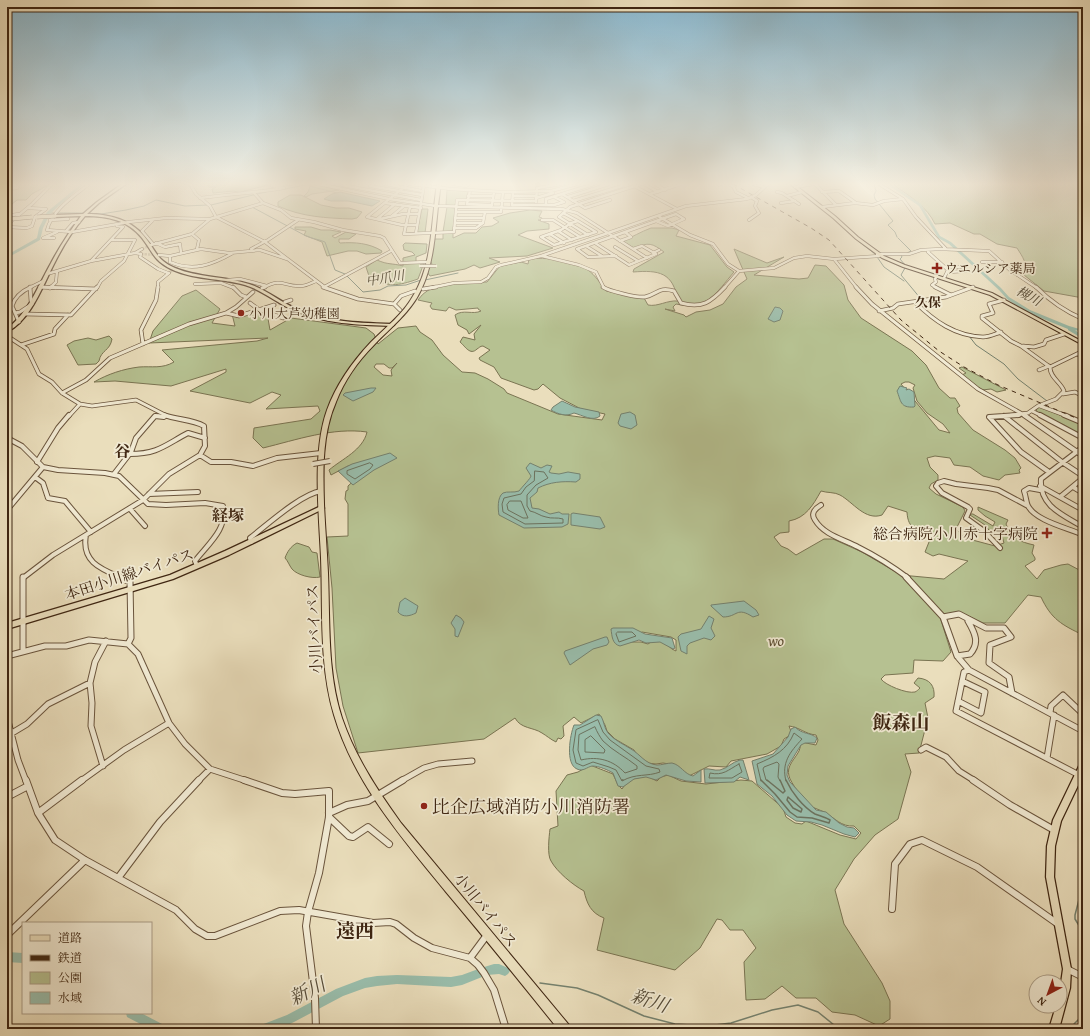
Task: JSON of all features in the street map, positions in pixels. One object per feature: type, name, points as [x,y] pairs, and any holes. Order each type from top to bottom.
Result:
[{"type":"highway","points":[[852,232],[878,255],[896,263],[973,287],[1004,300],[1083,344]]},
{"type":"highway","name":"小川バイパス","points":[[431,233],[427,262],[419,290],[406,309],[362,356],[338,390],[326,420],[321,453],[321,508],[328,655],[333,697],[337,715],[354,758],[376,797],[565,1029]]},
{"type":"main road","points":[[7,331],[19,322],[26,314],[58,253],[72,232]]},
{"type":"main road","points":[[138,232],[156,258],[168,266],[187,274],[242,283],[255,288],[295,310],[313,316],[351,323],[392,325]]},
{"type":"main road","name":"本田小川線バイパス","points":[[7,626],[130,590],[197,566],[321,508]]},
{"type":"main road","points":[[1054,1029],[1065,988],[1067,969],[1050,877],[1051,846],[1057,820],[1080,778],[1083,766]]},
{"type":"main road","points":[[556,1019],[558,1029]]},
{"type":"street","points":[[54,238],[43,238],[56,232]]},
{"type":"street","points":[[90,261],[118,232]]},
{"type":"street","points":[[143,232],[154,244],[165,247],[180,244],[182,253]]},
{"type":"street","points":[[243,232],[265,242],[324,287],[358,299],[394,304],[400,310]]},
{"type":"street","points":[[249,250],[279,232]]},
{"type":"street","points":[[357,232],[380,236],[386,241],[400,263],[427,262]]},
{"type":"street","points":[[404,232],[404,234],[446,232]]},
{"type":"street","points":[[554,232],[541,237],[554,245],[595,232]]},
{"type":"street","points":[[560,232],[572,240]]},
{"type":"street","points":[[572,232],[580,238]]},
{"type":"street","points":[[584,232],[588,235]]},
{"type":"street","points":[[616,256],[588,257],[577,250],[624,232]]},
{"type":"street","points":[[620,241],[631,237],[625,232]]},
{"type":"street","points":[[686,232],[713,244],[728,264],[739,271],[774,268],[794,258],[812,256],[834,258],[908,254],[929,250],[948,249],[989,250],[1010,270],[1033,284],[1048,299],[1067,312],[1083,319]]},
{"type":"street","points":[[931,232],[948,249]]},
{"type":"street","points":[[423,289],[450,284],[481,282],[488,278],[496,267],[501,265],[541,256],[608,233],[647,258]]},
{"type":"street","points":[[154,244],[192,234],[199,240],[197,249]]},
{"type":"street","points":[[550,234],[564,243]]},
{"type":"street","points":[[22,345],[54,334],[54,329],[68,315],[71,315],[96,289],[101,281],[124,262],[134,240],[111,240]]},
{"type":"street","points":[[595,243],[629,265],[655,255],[653,253],[659,250]]},
{"type":"street","points":[[606,250],[624,243]]},
{"type":"street","points":[[586,246],[602,257]]},
{"type":"street","points":[[633,249],[642,246],[653,253]]},
{"type":"street","points":[[615,247],[638,261]]},
{"type":"street","points":[[47,274],[90,261],[135,253],[142,249]]},
{"type":"street","points":[[159,255],[170,256],[197,249],[234,252],[249,250],[264,251],[289,259]]},
{"type":"street","points":[[929,250],[928,252],[936,261],[945,267],[948,272]]},
{"type":"street","points":[[324,287],[391,251]]},
{"type":"street","points":[[170,256],[170,262],[180,267],[188,268],[216,262],[234,252]]},
{"type":"street","points":[[135,253],[140,254],[140,257],[158,269],[169,273],[158,282],[159,289],[156,300],[141,330],[143,344]]},
{"type":"street","points":[[541,256],[579,265],[596,272],[603,287],[609,291],[642,297],[649,296],[660,289],[668,289],[674,291],[681,303],[692,305],[702,305],[710,302],[739,271]]},
{"type":"street","points":[[834,258],[858,289],[880,311],[968,382],[1022,414],[1083,456]]},
{"type":"street","points":[[982,262],[1002,262]]},
{"type":"street","points":[[420,266],[436,266]]},
{"type":"street","points":[[945,267],[962,267],[967,271],[948,272]]},
{"type":"street","points":[[50,288],[56,282],[57,271]]},
{"type":"street","points":[[944,278],[948,272]]},
{"type":"street","points":[[937,276],[935,279],[936,282],[932,285],[951,295]]},
{"type":"street","points":[[227,280],[233,278],[261,283],[267,286]]},
{"type":"street","points":[[19,322],[12,306],[15,300],[22,291],[43,281]]},
{"type":"street","points":[[262,288],[281,282],[299,287],[316,281]]},
{"type":"street","points":[[195,284],[217,283],[231,285],[236,288],[241,296],[246,297]]},
{"type":"street","points":[[236,288],[242,283]]},
{"type":"street","points":[[15,312],[20,312],[32,303],[30,287]]},
{"type":"street","points":[[40,287],[96,289]]},
{"type":"street","points":[[880,311],[893,308],[898,304],[964,292],[973,287]]},
{"type":"street","points":[[394,304],[401,296],[415,291]]},
{"type":"street","points":[[62,393],[86,380],[110,358],[189,324],[226,313],[254,292]]},
{"type":"street","points":[[285,302],[291,300]]},
{"type":"street","points":[[1004,300],[989,304],[993,313],[981,317],[1013,342],[1023,346],[1049,366],[1051,375],[1064,388],[1062,394]]},
{"type":"street","points":[[915,302],[938,323],[959,334],[984,336],[1000,332]]},
{"type":"street","points":[[250,303],[259,310],[283,318]]},
{"type":"street","points":[[226,313],[239,316],[274,305]]},
{"type":"street","points":[[26,314],[68,315]]},
{"type":"street","points":[[1023,346],[1034,347],[1044,344],[1046,340],[1064,334]]},
{"type":"street","points":[[7,336],[22,345],[29,353],[39,374],[52,382],[62,393],[80,404],[92,406],[136,400],[166,416]]},
{"type":"street","points":[[1039,370],[1083,351]]},
{"type":"street","points":[[1078,354],[1083,356]]},
{"type":"street","points":[[1048,472],[1021,452],[989,417],[1022,414],[1032,411],[1062,394],[1075,392],[1083,396]]},
{"type":"street","points":[[37,462],[58,428],[80,404]]},
{"type":"street","points":[[1040,406],[1083,423]]},
{"type":"street","points":[[1032,411],[1083,438]]},
{"type":"street","points":[[23,651],[23,576],[53,555],[130,509],[143,500],[169,474],[200,455],[205,449],[205,428],[202,423],[166,416],[155,416],[136,438],[130,454],[114,474]]},
{"type":"street","points":[[1004,416],[1083,477],[1060,497]]},
{"type":"street","points":[[130,454],[148,455],[157,452],[178,437],[188,433],[205,438]]},
{"type":"street","points":[[7,438],[22,446],[43,467],[58,470],[114,474],[123,478],[148,504],[200,503],[223,506],[223,526],[195,561],[197,566]]},
{"type":"street","points":[[1083,447],[1048,472],[1041,479],[1040,488],[1052,509],[1083,527]]},
{"type":"street","points":[[200,455],[211,462],[231,462],[253,466],[277,458],[321,453]]},
{"type":"street","points":[[313,464],[330,461]]},
{"type":"street","points":[[7,510],[14,504],[43,467]]},
{"type":"street","points":[[35,477],[45,485],[48,498],[65,501],[88,534]]},
{"type":"street","points":[[1000,548],[984,532],[966,518],[970,509],[939,492],[936,486],[937,484],[944,481],[952,485],[995,489],[1028,506]]},
{"type":"street","points":[[1073,487],[1083,493]]},
{"type":"street","points":[[1083,510],[1040,488],[1030,488],[1024,491],[1028,506],[1031,510],[1049,521],[1083,535]]},
{"type":"street","points":[[251,542],[250,538],[288,508],[313,492],[321,491]]},
{"type":"street","points":[[148,494],[198,492]]},
{"type":"street","points":[[821,504],[813,513],[814,519],[829,534],[858,547],[903,574],[934,606],[943,617],[957,656],[969,670],[1083,731]]},
{"type":"street","points":[[130,509],[145,526]]},
{"type":"street","points":[[88,534],[84,545],[90,560],[130,582],[131,638],[128,644]]},
{"type":"street","points":[[943,617],[959,614],[967,620],[986,628],[1004,628],[1011,637],[1007,640],[990,645],[989,663],[1009,677],[1012,693]]},
{"type":"street","points":[[957,656],[970,654],[976,645],[975,633],[967,620]]},
{"type":"street","points":[[7,656],[45,646],[66,646],[89,640],[128,644],[138,654],[169,723],[185,744],[210,769],[282,793],[295,794],[329,791],[329,815],[319,873],[308,912],[306,926],[306,938],[315,998],[316,1029]]},
{"type":"street","points":[[102,766],[91,726],[92,703],[90,683],[95,662],[106,641]]},
{"type":"street","points":[[969,670],[964,672],[956,711],[1047,758],[1080,778]]},
{"type":"street","points":[[958,701],[981,713],[985,692],[962,681]]},
{"type":"street","points":[[12,733],[27,724],[48,704],[90,683]]},
{"type":"street","points":[[1047,758],[1052,714],[1051,706],[1063,695],[1083,714]]},
{"type":"street","points":[[7,718],[18,760],[38,813],[55,840],[85,860],[176,910],[195,929],[208,936],[215,936],[280,911],[299,910],[373,922],[390,922],[396,924],[414,938],[432,948],[470,958],[480,968],[494,989],[506,1029]]},
{"type":"street","points":[[38,813],[124,750],[169,723]]},
{"type":"street","points":[[921,750],[926,747],[946,757],[959,770],[1010,805],[1054,830]]},
{"type":"street","points":[[329,815],[347,805],[368,801],[424,768],[438,764],[472,761]]},
{"type":"street","points":[[118,878],[168,812],[210,769]]},
{"type":"street","points":[[7,797],[28,786]]},
{"type":"street","points":[[329,815],[349,836],[353,837],[368,827],[389,844]]},
{"type":"street","points":[[892,909],[895,864],[910,844],[922,840],[977,867],[1058,925]]},
{"type":"street","points":[[7,935],[85,860]]},
{"type":"street","points":[[470,958],[488,935]]},
{"type":"street","points":[[1067,969],[1083,977]]},
{"type":"green space","points":[[305,232],[340,232],[332,236],[335,238],[345,232],[356,234],[349,239],[339,239],[339,242],[367,245],[382,251],[381,253],[366,254],[357,251],[348,251],[327,256],[322,242],[304,235]]},
{"type":"green space","points":[[524,232],[518,235],[553,248],[527,256],[489,258],[500,262],[480,268],[474,265],[465,269],[430,276],[427,272],[432,264],[429,259],[432,239],[443,239],[443,233],[453,233],[453,238],[464,233]]},
{"type":"green space","name":"wo","points":[[642,232],[678,232],[676,236],[710,245],[727,267],[734,272],[716,293],[703,302],[696,305],[676,304],[673,307],[675,311],[665,309],[686,317],[696,312],[710,310],[723,304],[736,287],[747,279],[734,249],[767,263],[784,257],[754,275],[799,279],[808,278],[815,265],[826,266],[844,285],[848,300],[861,318],[912,351],[926,365],[939,388],[950,398],[955,398],[960,406],[957,408],[958,413],[973,430],[1005,450],[1015,458],[1021,468],[1019,470],[1020,473],[1005,475],[999,480],[983,476],[970,467],[954,465],[950,458],[935,456],[927,458],[930,467],[938,475],[938,480],[931,484],[929,488],[936,494],[963,507],[965,511],[956,529],[965,538],[995,546],[1004,543],[1002,536],[992,534],[985,525],[970,515],[973,514],[993,526],[995,522],[978,510],[978,507],[1008,520],[1006,524],[1013,536],[1020,541],[1034,545],[1032,553],[1035,560],[1025,566],[1037,579],[1044,570],[1061,565],[1068,564],[1083,572],[1083,635],[1069,628],[1053,616],[1041,597],[1028,595],[1005,623],[983,623],[960,612],[940,617],[951,652],[943,661],[914,660],[913,673],[885,675],[881,679],[887,684],[907,692],[915,692],[920,688],[914,683],[918,678],[926,680],[933,686],[934,697],[925,703],[928,718],[919,753],[905,754],[911,772],[898,819],[875,835],[854,859],[835,890],[844,924],[882,983],[890,1001],[890,1019],[879,1026],[855,1015],[832,1012],[816,998],[796,998],[782,986],[765,999],[746,1000],[744,962],[756,948],[743,930],[730,930],[722,920],[717,919],[700,948],[675,970],[597,950],[604,918],[593,911],[588,904],[584,891],[561,874],[549,855],[550,829],[558,826],[556,791],[567,775],[578,772],[590,765],[613,774],[618,785],[622,789],[628,780],[647,776],[657,781],[661,777],[668,775],[681,781],[706,784],[741,780],[752,781],[783,808],[786,817],[795,823],[802,824],[806,821],[840,835],[856,839],[861,833],[854,826],[842,824],[824,812],[810,806],[798,792],[790,779],[788,772],[791,763],[799,751],[801,742],[816,745],[818,740],[816,735],[789,726],[792,734],[784,739],[781,746],[767,754],[731,761],[726,767],[709,766],[687,777],[675,765],[647,763],[639,759],[634,750],[615,739],[607,731],[599,714],[581,723],[574,717],[563,726],[564,736],[561,739],[558,738],[556,742],[539,731],[520,724],[515,718],[484,739],[358,753],[343,706],[336,668],[332,588],[327,537],[348,536],[348,504],[345,499],[346,491],[348,490],[348,486],[378,458],[348,466],[331,475],[329,470],[357,449],[365,438],[367,432],[341,431],[315,435],[263,448],[253,438],[254,428],[311,419],[320,411],[318,406],[266,409],[281,395],[272,392],[250,403],[190,391],[226,372],[226,369],[171,386],[115,381],[94,382],[110,374],[127,369],[161,366],[174,362],[162,350],[257,341],[268,338],[149,343],[153,331],[182,296],[196,290],[220,309],[212,323],[235,326],[232,314],[267,313],[270,330],[291,318],[366,328],[374,334],[378,344],[398,328],[416,326],[420,332],[432,340],[443,355],[462,372],[475,373],[504,389],[507,393],[558,414],[602,420],[605,414],[581,409],[560,398],[543,384],[538,389],[534,390],[501,378],[494,367],[480,360],[479,358],[490,350],[483,346],[474,351],[470,351],[466,348],[460,342],[463,337],[475,340],[474,334],[481,325],[469,334],[467,330],[458,325],[455,315],[461,312],[481,311],[478,308],[456,310],[449,307],[446,311],[432,309],[430,306],[432,303],[418,300],[424,293],[440,285],[487,282],[500,266],[521,262],[528,264],[529,259],[543,258],[560,260],[583,267],[593,274],[606,291],[644,298],[648,305],[678,301],[673,284],[663,275],[642,271],[633,272],[634,269],[664,252],[650,244],[634,248],[622,241]],"holes":[[[397,363],[391,370],[392,376],[383,375],[374,367],[376,364],[384,364],[389,368],[392,368]],[[905,382],[915,385],[913,388],[917,401],[927,413],[943,424],[950,433],[939,430],[901,384]],[[821,491],[838,494],[860,510],[870,515],[882,515],[888,506],[907,512],[911,526],[931,537],[925,552],[933,556],[939,554],[968,561],[944,579],[901,575],[862,552],[833,539],[824,539],[796,555],[781,546],[774,537],[780,533],[789,532],[789,521],[804,514],[812,506]],[[642,632],[671,637],[676,640],[676,651],[664,642],[654,640],[648,644],[641,642],[628,642]]]},
{"type":"green space","points":[[970,232],[1083,232],[1083,298],[1044,291],[1024,275],[1026,268],[1025,264],[1023,257],[1017,248],[997,244],[980,234]]},
{"type":"green space","points":[[405,243],[427,244],[426,253],[416,257],[416,262],[424,263],[418,279],[393,285],[381,283],[369,276],[366,267],[377,260],[384,263],[403,266],[403,258],[415,255],[412,252],[404,250],[403,245]]},
{"type":"green space","points":[[109,336],[112,339],[111,343],[96,364],[78,365],[67,345],[74,341],[88,338],[96,340]]},
{"type":"green space","points":[[962,367],[1006,390],[997,392],[991,389],[982,390],[962,375],[966,373],[959,368]]},
{"type":"green space","points":[[1041,407],[1083,425],[1083,436],[1036,412],[1037,408]]},
{"type":"green space","points":[[297,543],[309,547],[312,552],[317,553],[320,577],[305,576],[297,573],[291,568],[285,558],[290,549]]},
{"type":"water","points":[[775,307],[780,308],[783,311],[780,320],[774,322],[768,319]]},
{"type":"water","points":[[900,386],[907,388],[906,390],[909,389],[914,392],[914,407],[906,406],[900,401],[897,391]]},
{"type":"water","points":[[376,388],[373,392],[353,401],[343,395],[345,393]]},
{"type":"water","points":[[562,401],[575,407],[599,412],[600,416],[597,418],[587,418],[574,413],[568,415],[556,413],[551,410]]},
{"type":"water","points":[[630,412],[635,415],[637,425],[631,429],[620,426],[618,423],[621,414]]},
{"type":"water","points":[[390,453],[397,458],[374,470],[353,485],[338,471],[352,464]]},
{"type":"water","points":[[530,463],[541,468],[547,465],[552,466],[549,472],[551,473],[559,474],[568,472],[580,474],[580,479],[576,482],[556,482],[538,488],[537,492],[530,498],[532,508],[539,509],[550,514],[559,512],[562,514],[569,514],[568,524],[562,527],[524,528],[499,515],[498,504],[501,495],[505,492],[519,491],[531,477],[526,468]]},
{"type":"water","points":[[573,513],[600,517],[605,527],[600,529],[571,525],[571,514]]},
{"type":"water","points":[[405,598],[418,606],[416,613],[407,616],[398,612],[400,602]]},
{"type":"water","points":[[744,601],[756,610],[759,615],[753,617],[740,612],[728,617],[723,617],[711,606],[711,605]]},
{"type":"water","points":[[456,615],[464,622],[458,637],[455,636],[455,629],[451,623]]},
{"type":"water","points":[[709,616],[714,619],[711,628],[715,636],[711,640],[704,638],[690,643],[687,646],[687,654],[681,651],[678,637],[681,634],[701,629]]},
{"type":"water","points":[[633,628],[645,634],[672,638],[675,648],[673,649],[660,642],[646,643],[639,640],[620,646],[615,643],[613,639],[611,629]]},
{"type":"water","points":[[607,637],[609,642],[607,645],[593,649],[570,665],[564,653],[565,651]]},
{"type":"water","points":[[596,715],[601,716],[610,735],[649,763],[657,765],[672,763],[693,776],[701,770],[701,782],[686,781],[666,775],[656,780],[646,777],[634,779],[623,787],[618,786],[613,773],[603,768],[592,766],[583,770],[577,769],[573,766],[570,756],[570,742],[574,725],[580,725]]},
{"type":"water","points":[[795,727],[817,738],[815,743],[805,743],[801,745],[788,766],[787,775],[790,782],[816,810],[826,812],[839,823],[847,827],[854,828],[859,833],[855,837],[811,822],[796,821],[787,815],[772,796],[757,784],[752,761],[773,754],[788,737],[791,729]]},
{"type":"water","points":[[743,760],[749,780],[740,777],[734,782],[705,783],[704,769],[720,770]]},
{"type":"waterway","points":[[7,257],[39,239],[40,232]]},
{"type":"waterway","name":"中爪川","points":[[299,232],[325,242],[335,270],[345,274]]},
{"type":"waterway","points":[[895,232],[897,237]]},
{"type":"waterway","name":"槻川","points":[[936,232],[939,237],[950,243],[1008,298],[1028,311],[1067,327],[1083,331]]},
{"type":"waterway","points":[[898,238],[911,251],[907,253]]},
{"type":"waterway","points":[[857,240],[875,254],[884,267],[904,281]]},
{"type":"waterway","points":[[901,255],[902,257],[900,259],[905,265]]},
{"type":"waterway","points":[[905,268],[901,275],[921,299]]},
{"type":"waterway","name":"中爪川","points":[[425,280],[458,273]]},
{"type":"waterway","name":"中爪川","points":[[347,276],[363,292],[380,290],[388,286],[406,285],[421,280]]},
{"type":"waterway","points":[[1070,329],[1083,338]]},
{"type":"waterway","points":[[969,336],[976,345],[1004,364],[1018,379],[1047,401]]},
{"type":"waterway","points":[[1083,827],[1080,843],[1083,858]]},
{"type":"waterway","points":[[1083,884],[1075,915],[1075,919],[1083,932]]},
{"type":"waterway","name":"新川","points":[[7,957],[22,958]]},
{"type":"waterway","points":[[1080,973],[1079,966],[1083,960]]},
{"type":"waterway","name":"新川","points":[[265,1029],[278,1024],[339,992],[365,983],[397,979],[451,982],[462,980],[494,969],[505,971]]},
{"type":"waterway","points":[[1080,978],[1083,1003]]},
{"type":"waterway","name":"新川","points":[[540,983],[577,988],[598,995],[644,1016],[675,1024],[707,1026],[731,1023],[772,1010],[798,1005],[818,1012],[839,1029]]},
{"type":"waterway","name":"新川","points":[[133,1014],[160,1029]]},
{"type":"waterway","points":[[1073,1029],[1074,1024],[1083,1015]]},
{"type":"tunnel","points":[[142,249],[151,245]]},
{"type":"tunnel","points":[[141,254],[158,255]]},
{"type":"tunnel","points":[[170,272],[178,268]]},
{"type":"tunnel","points":[[274,305],[285,302]]},
{"type":"tunnel","points":[[400,310],[405,317]]},
{"type":"railway","points":[[818,232],[829,240],[901,320],[939,351],[964,367],[998,385],[1083,421]]},
{"type":"place","name":"ウエルシア薬局","points":[[937,268]]},
{"type":"place","name":"小川大芦幼稚園","points":[[241,313]]},
{"type":"place","name":"総合病院小川赤十字病院","points":[[1047,533]]},
{"type":"place","name":"比企広域消防小川消防署","points":[[424,806]]},
{"type":"district","name":"久保","points":[[928,302]]},
{"type":"district","name":"谷","points":[[122,451]]},
{"type":"district","name":"経塚","points":[[228,515]]},
{"type":"district","name":"飯森山","points":[[901,722]]},
{"type":"district","name":"遠西","points":[[355,930]]}]
